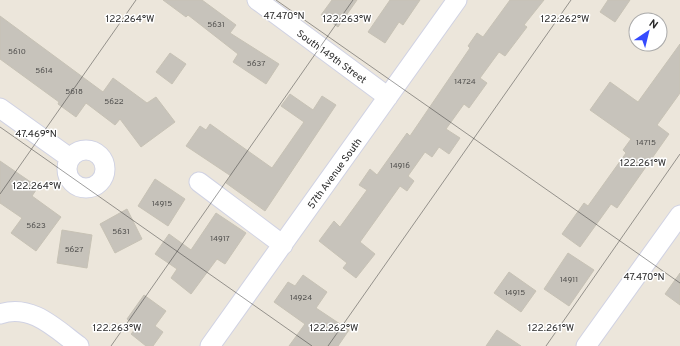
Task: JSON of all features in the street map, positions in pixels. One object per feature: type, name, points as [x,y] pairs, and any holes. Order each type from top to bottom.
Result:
[{"type":"street","name":"South 149th Street","points":[[257,0],[388,97]]},
{"type":"street","name":"57th Avenue South","points":[[210,346],[457,0]]},
{"type":"street","points":[[0,108],[70,158]]},
{"type":"street","points":[[198,182],[282,245]]},
{"type":"street","points":[[586,346],[680,215]]},
{"type":"street","points":[[0,314],[18,311],[37,316],[79,346]]},
{"type":"building","points":[[163,0],[202,0],[236,25],[230,33],[279,64],[266,84],[233,62],[238,54],[188,15],[186,17]]},
{"type":"building","points":[[332,0],[357,0],[338,27],[321,15]]},
{"type":"building","points":[[390,0],[420,0],[403,25],[399,22],[385,43],[368,32]]},
{"type":"building","points":[[510,0],[544,0],[524,25],[527,27],[505,56],[499,52],[480,78],[487,83],[469,108],[464,104],[446,129],[460,138],[449,154],[439,147],[432,157],[425,152],[408,176],[414,181],[407,191],[400,186],[360,242],[375,254],[356,278],[343,268],[347,263],[319,241],[334,221],[340,227],[367,190],[359,185],[370,169],[377,175],[407,133],[410,136],[470,48],[468,46],[477,33],[483,37]]},
{"type":"building","points":[[608,0],[630,0],[615,22],[600,12]]},
{"type":"building","points":[[0,16],[103,92],[113,78],[147,103],[156,97],[175,122],[141,147],[120,119],[115,125],[86,103],[76,117],[58,104],[59,102],[0,59]]},
{"type":"building","points":[[680,44],[680,93],[657,125],[669,134],[617,208],[611,204],[580,247],[562,234],[584,203],[588,206],[626,153],[623,150],[631,139],[590,110],[610,82],[638,102]]},
{"type":"building","points":[[170,53],[186,64],[172,84],[156,72]]},
{"type":"building","points":[[290,94],[313,110],[322,96],[336,105],[265,211],[226,183],[231,176],[186,146],[200,126],[206,130],[210,124],[272,168],[304,122],[281,106]]},
{"type":"building","points":[[0,161],[38,187],[32,196],[61,217],[36,251],[11,233],[22,218],[0,203]]},
{"type":"building","points":[[155,179],[185,199],[168,226],[138,206]]},
{"type":"building","points":[[127,209],[142,239],[115,253],[100,224]]},
{"type":"building","points":[[216,213],[246,233],[225,264],[217,259],[191,294],[171,278],[177,269],[155,254],[169,234],[191,250]]},
{"type":"building","points":[[62,230],[92,235],[87,268],[57,263]]},
{"type":"building","points":[[568,253],[594,270],[569,306],[544,289]]},
{"type":"building","points":[[509,272],[536,291],[521,312],[494,293]]},
{"type":"building","points":[[680,273],[680,305],[665,294]]},
{"type":"building","points":[[303,275],[327,292],[316,308],[349,330],[338,346],[289,346],[305,324],[274,302],[288,282],[295,286]]},
{"type":"building","points":[[144,295],[166,311],[155,326],[163,332],[153,346],[146,346],[131,334],[137,327],[127,319]]},
{"type":"building","points":[[497,330],[521,346],[486,346]]}]
